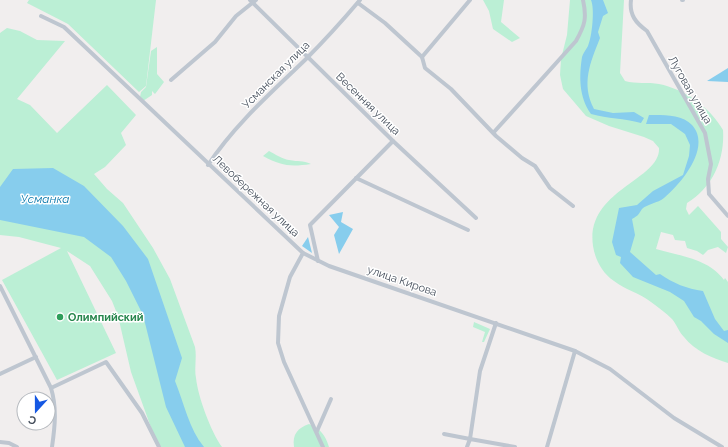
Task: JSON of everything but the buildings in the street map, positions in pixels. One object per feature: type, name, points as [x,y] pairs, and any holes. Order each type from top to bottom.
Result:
[{"type":"street","points":[[422,58],[470,0]]},
{"type":"street","points":[[494,132],[576,41],[585,25],[583,0]]},
{"type":"street","name":"Луговая улица","points":[[630,0],[629,10],[633,18],[647,31],[705,133],[711,164],[708,179],[709,194],[728,216]]},
{"type":"street","points":[[171,80],[215,42],[236,16],[253,1]]},
{"type":"street","name":"Весенняя улица","points":[[253,1],[307,57],[393,141],[476,218]]},
{"type":"street","points":[[359,1],[422,58],[425,68],[451,89],[522,158],[535,166],[550,188],[573,206]]},
{"type":"street","name":"Усманская улица","points":[[208,165],[219,148],[255,108],[307,57],[359,1]]},
{"type":"street","name":"Левобережная улица","points":[[41,16],[64,27],[208,165],[303,252],[290,277],[279,316],[278,343],[284,362],[317,431],[323,447]]},
{"type":"street","points":[[318,261],[310,225],[393,141]]},
{"type":"street","points":[[356,178],[468,230]]},
{"type":"street","name":"улица Кирова","points":[[303,252],[318,261],[575,351],[610,369],[674,418],[722,447]]},
{"type":"street","points":[[0,286],[51,388],[55,401],[56,414],[52,447]]},
{"type":"street","points":[[467,447],[470,439],[480,371],[496,323]]},
{"type":"street","points":[[547,447],[575,351]]},
{"type":"street","points":[[0,374],[36,357]]},
{"type":"street","points":[[51,388],[106,362],[142,413],[159,447]]},
{"type":"street","points":[[317,431],[331,399]]},
{"type":"street","points":[[444,434],[515,447]]},
{"type":"street","points":[[0,442],[9,443],[17,447]]},
{"type":"green space","points":[[29,0],[156,0],[146,86],[139,92],[68,24],[27,3]]},
{"type":"green space","points":[[483,0],[504,0],[501,22],[520,38],[512,42],[493,29],[489,11]]},
{"type":"green space","points":[[570,0],[624,0],[620,73],[625,81],[659,84],[678,90],[696,100],[704,107],[718,122],[723,130],[722,152],[715,172],[710,181],[696,197],[687,203],[686,209],[689,215],[698,206],[721,232],[721,239],[728,247],[726,253],[718,247],[708,250],[703,255],[697,251],[687,248],[685,241],[675,240],[673,235],[661,232],[656,249],[702,262],[724,280],[725,278],[728,282],[728,363],[710,356],[693,346],[682,335],[672,319],[647,299],[623,287],[610,278],[597,261],[593,246],[594,227],[600,212],[611,199],[648,169],[656,159],[659,148],[653,141],[644,137],[609,126],[586,116],[563,89],[560,75],[561,59],[567,35]]},
{"type":"green space","points":[[7,28],[20,31],[37,40],[65,41],[17,99],[30,105],[57,133],[107,85],[136,115],[121,133],[126,145],[105,167],[94,174],[107,189],[123,203],[153,248],[170,279],[195,347],[195,374],[202,404],[209,424],[222,447],[158,447],[131,372],[118,316],[112,301],[90,266],[67,251],[116,353],[57,380],[2,280],[61,248],[19,237],[0,235],[0,33]]},
{"type":"green space","points":[[157,47],[157,74],[164,82],[155,94],[152,91],[152,95],[143,101],[140,97],[141,92],[146,87],[151,51]]},
{"type":"green space","points":[[269,151],[281,158],[311,164],[281,164],[263,156]]},
{"type":"green space","points":[[474,322],[490,329],[484,342],[482,342],[485,332],[473,327]]},
{"type":"green space","points":[[309,424],[317,428],[322,433],[329,447],[294,447],[295,435],[302,427]]},
{"type":"water","points":[[591,0],[603,0],[608,13],[603,16],[598,32],[600,38],[588,74],[588,91],[590,100],[594,109],[613,113],[634,112],[644,118],[641,123],[591,114],[584,101],[580,72],[582,57],[588,46],[592,30],[593,10]]},
{"type":"water","points":[[728,68],[728,82],[707,81]]},
{"type":"water","points":[[649,115],[672,116],[688,121],[697,134],[698,144],[696,154],[686,175],[664,198],[644,207],[637,216],[632,219],[635,235],[630,252],[656,275],[660,274],[680,285],[703,291],[715,319],[724,331],[728,330],[728,343],[714,334],[701,321],[694,317],[684,301],[670,292],[633,277],[620,263],[621,257],[616,255],[612,242],[619,208],[637,205],[653,191],[683,175],[689,156],[690,145],[685,134],[671,124],[646,124]]},
{"type":"water","name":"Усманка","points":[[53,168],[84,186],[123,226],[148,259],[182,358],[175,381],[194,432],[204,447],[185,447],[166,407],[143,315],[126,281],[111,257],[84,237],[0,220],[0,187],[13,169]]},
{"type":"water","points":[[343,212],[341,222],[353,229],[339,254],[334,235],[339,227],[329,215]]},
{"type":"water","points":[[308,237],[312,253],[302,246]]},
{"type":"place","name":"Олимпийский","points":[[60,317]]}]
